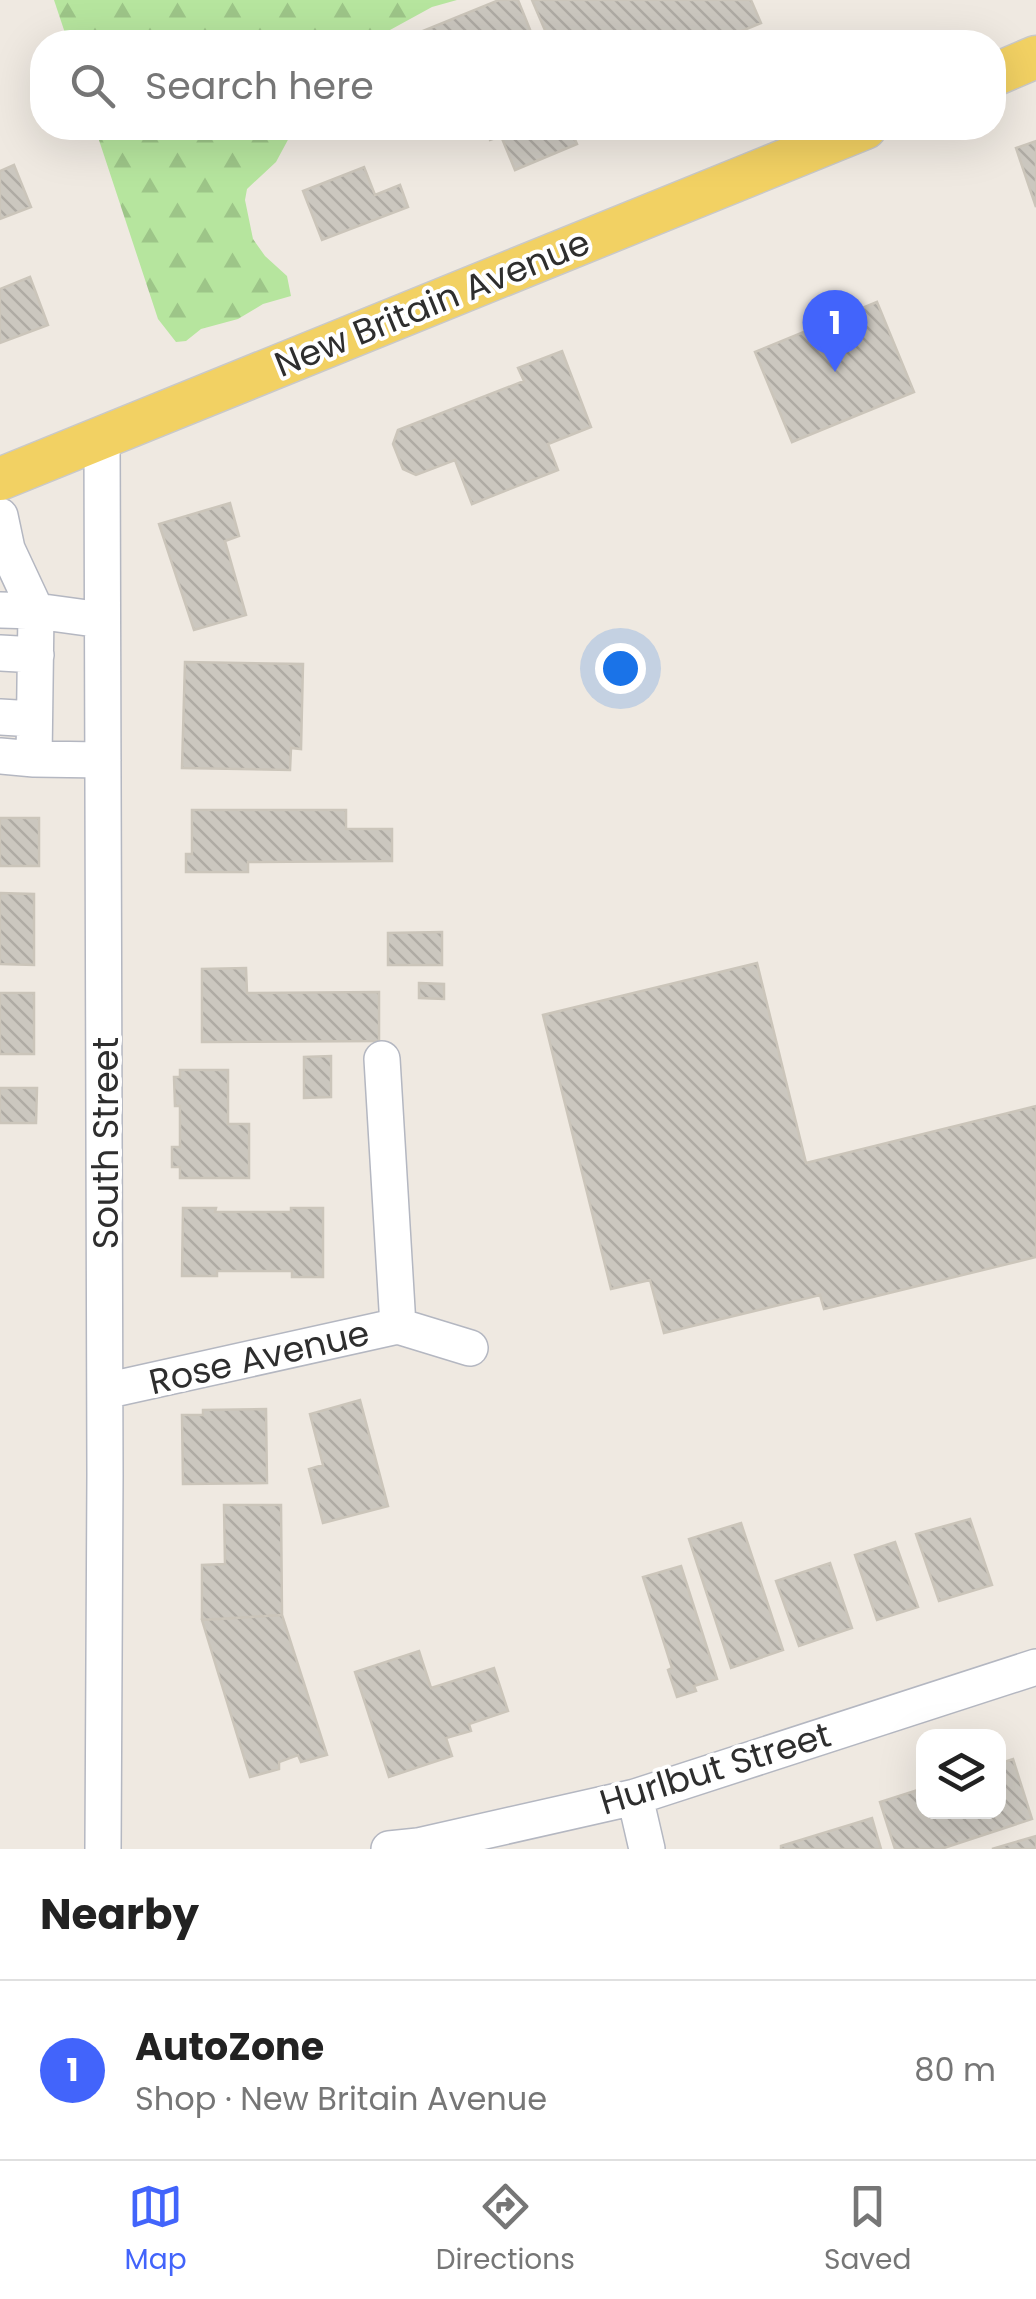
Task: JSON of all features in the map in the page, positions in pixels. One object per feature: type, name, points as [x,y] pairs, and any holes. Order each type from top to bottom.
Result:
[{"type":"main road","points":[[1006,70],[1036,57]]},
{"type":"main road","name":"New Britain Avenue","points":[[0,479],[835,140]]},
{"type":"street","name":"South Street","points":[[102,438],[103,1849]]},
{"type":"street","points":[[2,539],[36,610],[36,655],[17,718],[17,758],[103,760]]},
{"type":"street","points":[[0,610],[36,610],[102,620]]},
{"type":"street","points":[[0,653],[36,655]]},
{"type":"street","points":[[382,1059],[398,1326]]},
{"type":"street","name":"Rose Avenue","points":[[105,1392],[398,1326],[470,1348]]},
{"type":"street","name":"Hurlbut Street","points":[[389,1849],[418,1846],[634,1797],[1036,1667]]},
{"type":"street","points":[[634,1797],[648,1849]]},
{"type":"green space","points":[[54,0],[457,0],[432,7],[390,30],[64,30]]},
{"type":"green space","points":[[99,140],[288,140],[276,162],[247,189],[245,200],[253,239],[287,276],[291,296],[263,304],[238,319],[201,329],[186,341],[176,342],[158,319]]},
{"type":"building","points":[[499,0],[518,0],[530,30],[425,30]]},
{"type":"building","points":[[532,0],[751,0],[761,23],[744,30],[545,30]]},
{"type":"building","points":[[503,140],[575,140],[577,144],[515,170]]},
{"type":"building","points":[[1036,141],[1036,207],[1016,148]]},
{"type":"building","points":[[14,165],[31,207],[0,219],[0,171]]},
{"type":"building","points":[[364,167],[375,195],[400,185],[408,207],[322,240],[303,191]]},
{"type":"building","points":[[30,277],[48,325],[0,343],[0,289]]},
{"type":"building","points":[[877,302],[914,392],[792,442],[755,352]]},
{"type":"building","points":[[562,351],[591,427],[548,444],[558,470],[472,504],[455,460],[416,475],[403,469],[393,444],[398,430],[524,381],[518,368]]},
{"type":"building","points":[[230,503],[239,536],[225,541],[246,615],[194,630],[159,524]]},
{"type":"building","points":[[185,662],[303,664],[301,749],[291,748],[290,770],[182,768]]},
{"type":"building","points":[[192,810],[346,810],[346,829],[392,829],[392,861],[248,862],[248,872],[186,872],[186,854],[192,854]]},
{"type":"building","points":[[0,818],[39,818],[39,866],[0,866]]},
{"type":"building","points":[[0,893],[34,894],[34,965],[0,964]]},
{"type":"building","points":[[442,932],[442,965],[388,965],[388,933]]},
{"type":"building","points":[[757,963],[806,1163],[1036,1106],[1036,1257],[824,1309],[820,1295],[664,1333],[650,1280],[611,1289],[543,1015]]},
{"type":"building","points":[[246,968],[247,993],[379,992],[379,1041],[202,1042],[202,969]]},
{"type":"building","points":[[419,983],[444,984],[444,999],[419,998]]},
{"type":"building","points":[[0,993],[34,993],[34,1054],[0,1054]]},
{"type":"building","points":[[331,1056],[331,1097],[304,1098],[304,1057]]},
{"type":"building","points":[[180,1070],[228,1070],[228,1124],[249,1124],[249,1178],[180,1178],[180,1167],[172,1167],[172,1147],[180,1147],[180,1106],[175,1106],[174,1077],[180,1077]]},
{"type":"building","points":[[0,1088],[37,1088],[36,1123],[0,1123]]},
{"type":"building","points":[[183,1208],[291,1212],[291,1208],[323,1208],[323,1277],[292,1277],[292,1271],[217,1271],[217,1276],[182,1276]]},
{"type":"building","points":[[360,1400],[388,1506],[323,1523],[309,1469],[323,1465],[310,1414]]},
{"type":"building","points":[[266,1409],[267,1483],[183,1484],[182,1415],[203,1415],[203,1410]]},
{"type":"building","points":[[224,1505],[281,1505],[282,1615],[202,1620],[202,1565],[225,1564]]},
{"type":"building","points":[[970,1519],[992,1585],[939,1601],[916,1534]]},
{"type":"building","points":[[741,1523],[783,1650],[731,1668],[689,1539]]},
{"type":"building","points":[[895,1542],[918,1607],[877,1620],[855,1555]]},
{"type":"building","points":[[830,1563],[852,1628],[799,1646],[776,1581]]},
{"type":"building","points":[[681,1566],[717,1679],[694,1686],[696,1691],[677,1697],[668,1670],[672,1668],[643,1577]]},
{"type":"building","points":[[282,1615],[327,1755],[301,1762],[298,1755],[279,1762],[279,1769],[250,1777],[202,1620]]},
{"type":"building","points":[[419,1651],[431,1688],[494,1668],[508,1711],[469,1724],[471,1731],[446,1738],[452,1756],[389,1777],[355,1672]]},
{"type":"building","points":[[1013,1759],[1032,1819],[941,1849],[895,1849],[880,1802],[916,1791],[916,1819],[1006,1819],[1006,1761]]},
{"type":"building","points":[[872,1818],[881,1849],[781,1849],[781,1846]]},
{"type":"building","points":[[1036,1836],[1036,1849],[992,1849]]},
{"type":"place","name":"AutoZone","points":[[835,372]]}]
